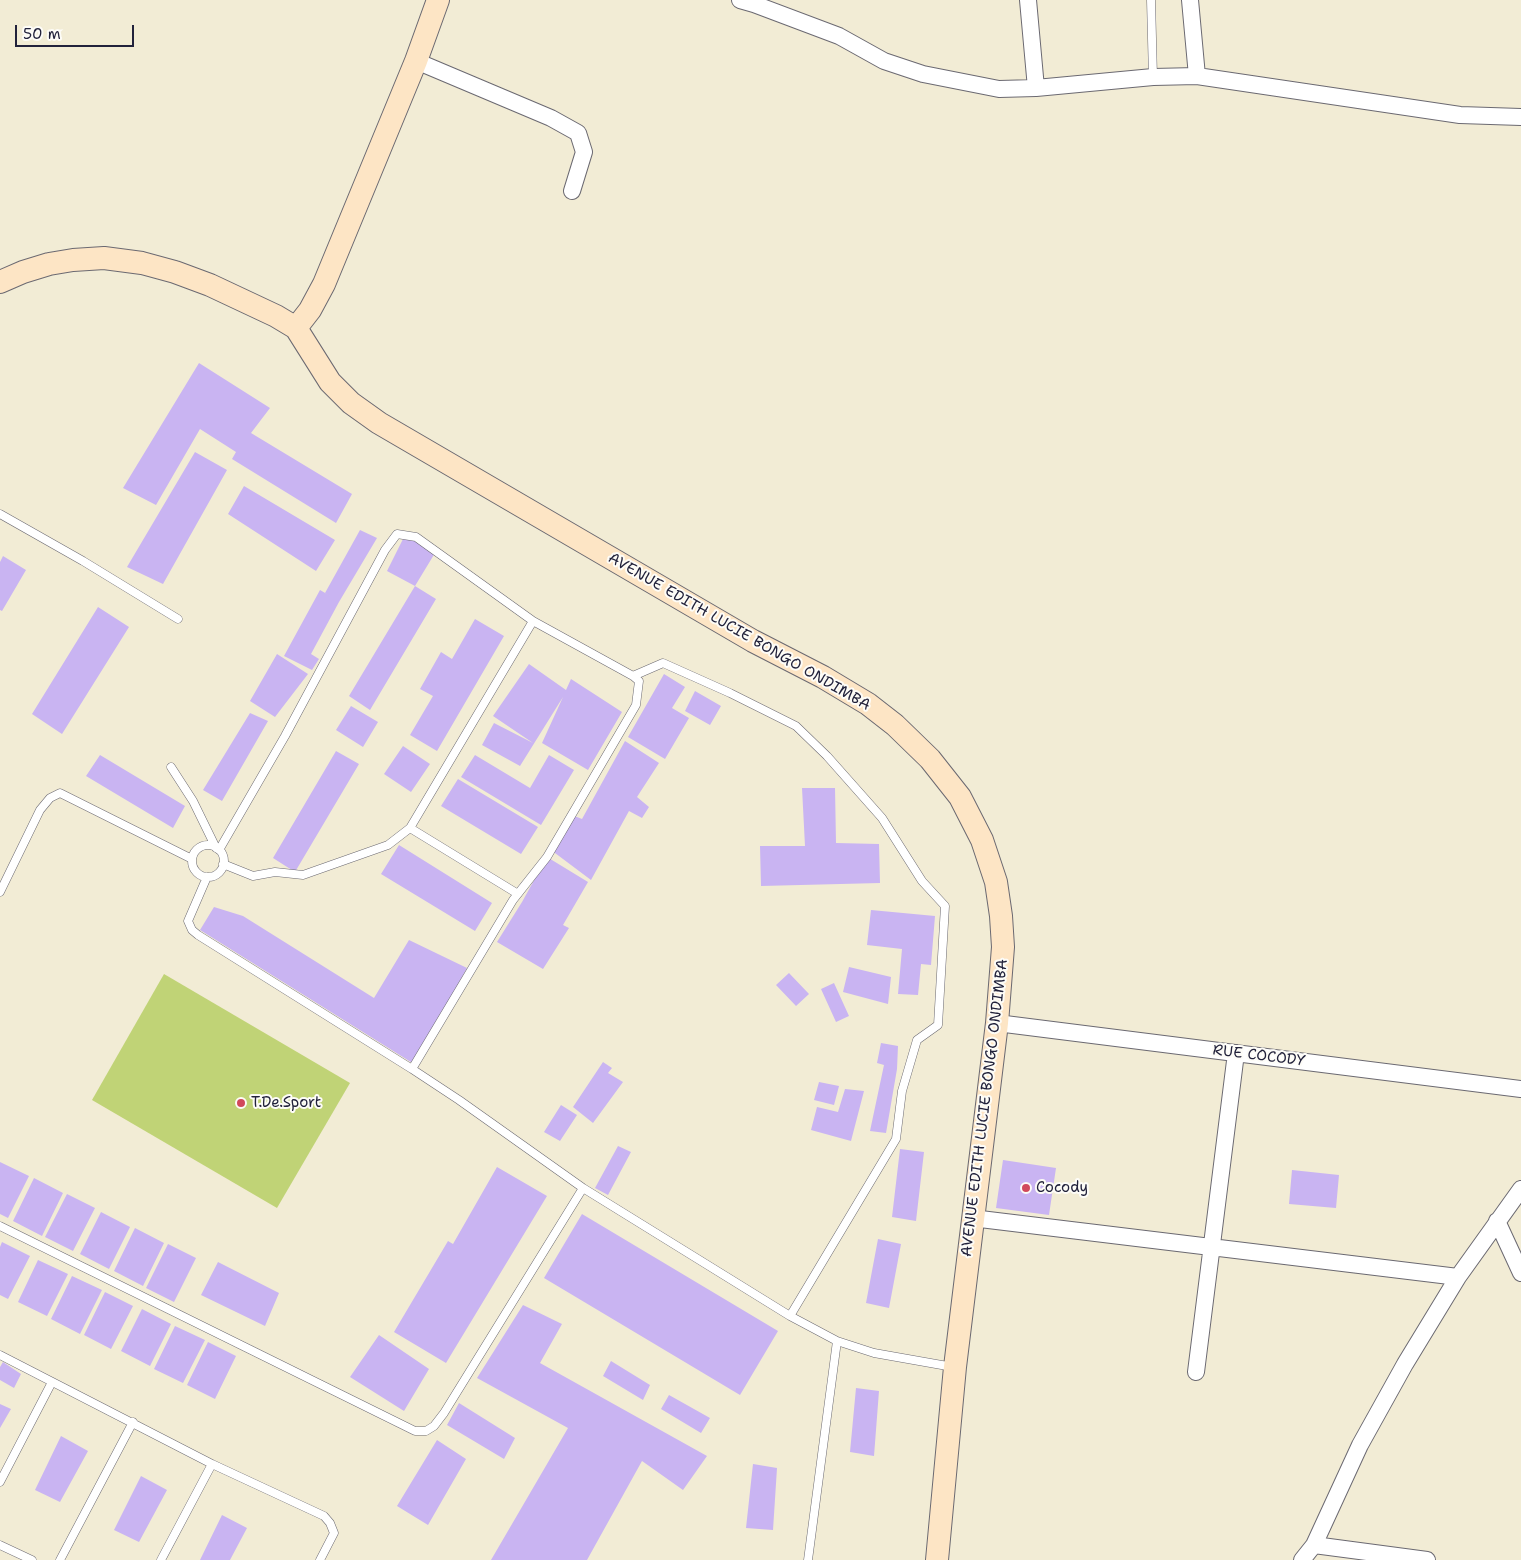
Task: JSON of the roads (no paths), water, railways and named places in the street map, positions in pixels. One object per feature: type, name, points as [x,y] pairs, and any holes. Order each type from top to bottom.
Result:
[{"type":"main road","points":[[0,282],[49,264],[73,260],[104,258],[142,263],[175,272],[210,285],[276,316],[296,328],[310,310],[324,284],[416,61],[438,0]]},
{"type":"main road","name":"AVENUE EDITH LUCIE BONGO ONDIMBA","points":[[296,328],[330,382],[352,403],[379,423],[744,637],[868,704],[895,725],[930,759],[960,797],[982,840],[996,882],[1003,947],[997,1023],[955,1367],[937,1560]]},
{"type":"street","points":[[740,0],[838,36],[884,61],[923,74],[999,89],[1036,88],[1153,77],[1197,76],[1460,115],[1521,116]]},
{"type":"street","points":[[1028,0],[1036,88]]},
{"type":"street","points":[[1190,0],[1197,76]]},
{"type":"street","points":[[416,61],[551,118],[578,133],[584,152],[572,191]]},
{"type":"street","name":"RUE COCODY","points":[[997,1023],[1521,1089]]},
{"type":"street","points":[[1196,1372],[1236,1053]]},
{"type":"street","points":[[1302,1560],[1314,1545],[1360,1446],[1405,1364],[1458,1277],[1496,1221],[1521,1189]]},
{"type":"street","points":[[972,1218],[1458,1277]]},
{"type":"street","points":[[1496,1221],[1521,1273]]},
{"type":"street","points":[[1314,1545],[1427,1560]]},
{"type":"lane","points":[[1151,0],[1153,77]]},
{"type":"lane","points":[[0,514],[83,561],[178,619]]},
{"type":"lane","points":[[217,849],[285,736],[385,550],[397,534],[416,537],[533,621],[639,681],[636,705],[547,857],[513,900],[412,1068]]},
{"type":"lane","points":[[223,864],[253,876],[275,872],[303,875],[388,845],[410,828],[533,621]]},
{"type":"lane","points":[[633,676],[663,663],[730,693],[796,726],[827,756],[882,818],[922,881],[945,906],[938,1024],[917,1040],[902,1092],[896,1139],[790,1316]]},
{"type":"lane","points":[[171,767],[192,801],[223,859],[220,872],[216,875],[207,877],[197,873],[192,859],[197,850],[201,847],[211,846],[217,849]]},
{"type":"lane","points":[[0,891],[40,810],[50,798],[60,793],[192,859]]},
{"type":"lane","points":[[410,828],[518,894]]},
{"type":"lane","points":[[207,877],[188,921],[192,930],[412,1068],[583,1188],[790,1316],[837,1341],[874,1353],[955,1367]]},
{"type":"lane","points":[[0,1226],[415,1431],[426,1431],[434,1426],[444,1413],[583,1188]]},
{"type":"lane","points":[[808,1560],[837,1341]]},
{"type":"lane","points":[[0,1355],[212,1464],[324,1516],[330,1523],[334,1533],[320,1560]]},
{"type":"lane","points":[[0,1482],[52,1382]]},
{"type":"lane","points":[[60,1560],[133,1422]]},
{"type":"lane","points":[[161,1560],[212,1464]]},
{"type":"lane","points":[[0,1545],[32,1560]]},
{"type":"place","name":"T.De.Sport","points":[[241,1103]]},
{"type":"place","name":"Cocody","points":[[1026,1188]]}]
